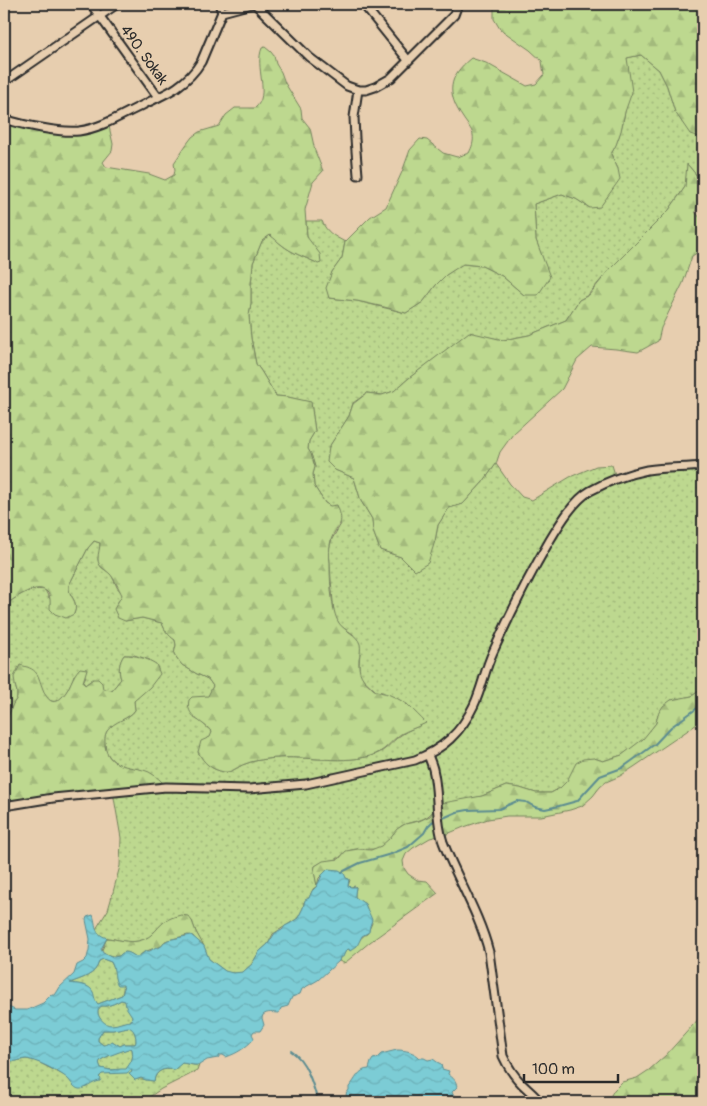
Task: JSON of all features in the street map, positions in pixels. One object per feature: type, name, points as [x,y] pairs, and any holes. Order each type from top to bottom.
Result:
[{"type":"street","name":"490. Sokak","points":[[91,4],[158,97]]},
{"type":"street","points":[[4,82],[117,4]]},
{"type":"street","points":[[4,119],[48,129],[77,131],[89,129],[108,122],[177,87],[196,70],[201,62],[222,12],[219,4]]},
{"type":"street","points":[[222,12],[253,4],[309,57],[347,86],[358,90],[366,90],[383,84],[399,70],[454,15],[458,4]]},
{"type":"street","points":[[363,4],[408,60]]},
{"type":"street","points":[[358,90],[354,117],[354,139],[358,175]]},
{"type":"street","points":[[4,806],[53,798],[166,787],[249,789],[306,784],[415,760],[428,755],[444,745],[466,721],[492,654],[509,618],[547,544],[572,508],[588,492],[629,474],[648,470],[703,466]]},
{"type":"street","points":[[428,755],[433,769],[442,841],[477,916],[489,952],[503,1056],[509,1068],[540,1102]]},
{"type":"green space","points":[[494,4],[703,4],[703,138],[690,134],[675,112],[667,86],[659,70],[641,55],[627,58],[632,92],[621,131],[611,154],[618,169],[620,179],[600,207],[590,208],[576,199],[562,194],[534,204],[536,240],[550,277],[538,295],[524,295],[502,276],[482,266],[463,264],[446,275],[423,302],[406,313],[357,301],[329,298],[326,288],[332,272],[342,258],[345,242],[370,217],[386,207],[410,150],[420,139],[427,140],[443,153],[457,157],[469,153],[473,142],[472,133],[454,101],[452,93],[454,79],[463,65],[471,58],[486,63],[527,86],[536,84],[544,75],[542,61],[500,29],[494,19]]},
{"type":"green space","points":[[265,47],[274,56],[285,83],[301,109],[302,118],[310,128],[315,151],[323,171],[313,182],[305,210],[307,237],[320,254],[321,263],[318,264],[298,255],[270,235],[262,241],[253,263],[249,316],[256,364],[276,396],[311,402],[315,431],[309,441],[308,449],[315,467],[313,474],[314,486],[325,503],[330,506],[337,505],[341,517],[340,524],[331,540],[330,549],[334,611],[339,623],[360,644],[359,669],[362,676],[375,690],[401,701],[426,723],[401,734],[384,749],[370,756],[345,760],[267,759],[250,762],[224,772],[208,765],[198,752],[201,741],[210,737],[212,732],[192,715],[188,706],[189,700],[192,697],[208,696],[213,686],[208,679],[182,665],[174,654],[175,640],[167,633],[162,623],[142,618],[125,621],[118,618],[114,609],[122,595],[112,576],[98,562],[100,543],[94,541],[88,548],[69,585],[70,593],[75,602],[74,614],[66,618],[55,614],[50,609],[48,593],[38,589],[25,592],[4,606],[4,119],[77,131],[108,122],[113,144],[112,151],[103,162],[106,167],[149,174],[165,180],[174,175],[174,163],[192,137],[199,132],[219,126],[226,115],[235,108],[255,108],[260,102],[262,88],[260,56],[262,48]]},
{"type":"green space","points":[[641,55],[659,70],[667,86],[675,112],[703,138],[703,183],[688,165],[685,187],[669,210],[610,269],[588,295],[579,300],[566,320],[529,335],[503,340],[469,333],[394,391],[382,395],[367,393],[353,403],[349,416],[329,447],[335,470],[354,478],[361,501],[372,519],[373,531],[380,550],[401,557],[435,541],[438,525],[449,508],[463,504],[496,464],[522,497],[532,500],[570,477],[596,466],[612,465],[616,478],[648,470],[703,466],[703,688],[692,696],[671,700],[658,714],[656,723],[643,740],[622,755],[603,761],[594,758],[560,788],[551,793],[536,793],[506,786],[482,796],[434,810],[423,819],[403,825],[381,847],[350,850],[337,859],[315,866],[317,886],[304,902],[298,918],[273,934],[268,944],[243,972],[228,973],[207,957],[192,921],[162,924],[149,937],[140,941],[130,942],[103,937],[96,929],[108,910],[120,866],[121,838],[113,792],[148,772],[115,762],[107,752],[105,738],[112,725],[135,710],[134,701],[139,696],[150,660],[134,655],[124,655],[120,667],[121,679],[112,690],[103,689],[93,679],[85,685],[83,682],[86,676],[74,675],[64,695],[55,701],[51,701],[44,695],[37,674],[15,685],[17,698],[4,727],[4,606],[28,591],[39,589],[45,590],[49,598],[74,614],[75,601],[70,592],[69,585],[88,548],[94,541],[100,543],[98,560],[101,567],[111,574],[123,595],[117,603],[125,621],[142,618],[162,623],[167,633],[175,640],[174,654],[182,665],[208,679],[213,686],[194,718],[212,732],[211,737],[198,752],[208,765],[219,771],[230,771],[248,763],[267,759],[344,760],[370,756],[384,750],[404,733],[425,723],[407,704],[376,691],[360,676],[360,651],[353,634],[339,625],[334,613],[329,549],[332,539],[341,524],[314,486],[313,474],[315,467],[308,449],[309,441],[315,431],[311,403],[276,396],[256,364],[249,316],[253,263],[262,241],[270,235],[298,255],[315,262],[307,237],[306,221],[322,221],[328,231],[345,242],[342,258],[332,272],[329,298],[357,301],[406,313],[423,302],[446,275],[462,264],[482,266],[502,276],[524,295],[549,277],[536,240],[534,204],[562,194],[576,199],[590,208],[618,169],[611,154],[620,132],[626,107],[626,58]]},
{"type":"green space","points":[[687,164],[703,183],[703,192],[695,212],[703,221],[703,249],[692,256],[683,283],[661,328],[658,341],[638,352],[592,347],[577,360],[562,389],[513,434],[483,482],[463,504],[449,508],[438,525],[428,563],[415,571],[401,557],[380,550],[373,531],[372,519],[361,501],[354,478],[335,470],[327,462],[329,447],[349,416],[353,404],[367,393],[382,395],[394,391],[469,332],[503,340],[529,335],[566,320],[579,300],[589,295],[610,269],[669,210],[685,187]]},
{"type":"green space","points":[[124,655],[137,656],[156,664],[160,674],[150,687],[134,701],[135,710],[107,731],[105,746],[107,754],[116,763],[149,772],[166,787],[4,806],[4,727],[17,698],[14,677],[20,665],[30,668],[35,672],[48,699],[57,701],[65,694],[80,668],[87,669],[83,682],[85,685],[93,679],[98,679],[102,683],[103,689],[112,690],[121,679],[120,667]]},
{"type":"green space","points":[[703,688],[703,720],[620,776],[606,782],[582,806],[541,816],[507,816],[488,819],[430,838],[413,848],[406,854],[403,861],[404,868],[408,874],[417,880],[427,881],[438,893],[370,942],[346,962],[339,961],[346,950],[349,949],[350,951],[367,934],[372,923],[365,904],[355,898],[356,887],[348,886],[350,880],[328,869],[319,878],[317,886],[315,866],[323,861],[339,859],[346,851],[358,849],[371,850],[381,846],[397,829],[405,824],[430,816],[443,803],[482,796],[506,786],[536,793],[551,793],[567,781],[576,763],[583,759],[594,758],[603,761],[622,755],[643,739],[656,723],[658,714],[663,706],[671,700],[692,696]]},
{"type":"green space","points":[[181,915],[188,916],[192,921],[204,946],[193,936],[188,935],[165,941],[162,946],[136,957],[125,952],[119,956],[112,956],[102,950],[107,938],[130,942],[138,941],[148,937],[165,921]]},
{"type":"green space","points":[[103,959],[111,962],[116,973],[115,978],[123,985],[123,989],[122,995],[98,1004],[88,988],[70,983],[91,973],[95,970],[99,961]]},
{"type":"green space","points":[[121,1000],[125,1001],[132,1016],[131,1021],[113,1025],[105,1024],[100,1019],[99,1008]]},
{"type":"green space","points":[[703,1014],[703,1102],[607,1102],[614,1090],[622,1082],[637,1078],[666,1055]]},
{"type":"green space","points":[[128,1027],[135,1033],[135,1044],[120,1046],[112,1041],[103,1045],[98,1041],[103,1030]]},
{"type":"green space","points":[[131,1048],[133,1052],[132,1058],[126,1070],[101,1068],[100,1062],[103,1058]]},
{"type":"green space","points":[[4,1056],[7,1059],[16,1061],[26,1059],[36,1061],[84,1088],[98,1081],[101,1074],[131,1070],[136,1079],[154,1081],[159,1072],[167,1069],[174,1070],[182,1063],[199,1065],[197,1071],[161,1089],[142,1102],[4,1102]]},
{"type":"water","points":[[328,869],[339,870],[349,879],[348,886],[356,887],[355,897],[365,904],[372,920],[369,932],[362,936],[357,946],[350,951],[349,949],[346,950],[343,957],[340,957],[339,961],[318,980],[302,989],[300,994],[292,997],[288,1006],[281,1008],[279,1013],[263,1015],[264,1025],[260,1031],[254,1031],[252,1034],[254,1039],[238,1052],[226,1057],[220,1055],[218,1058],[207,1060],[199,1065],[182,1063],[174,1070],[167,1069],[158,1072],[154,1081],[141,1078],[135,1080],[129,1074],[132,1072],[131,1070],[127,1073],[102,1074],[99,1077],[100,1081],[81,1089],[53,1069],[40,1063],[26,1059],[13,1061],[4,1056],[4,1005],[15,1010],[27,1010],[43,1003],[51,995],[55,995],[60,987],[74,974],[77,965],[87,958],[90,939],[87,917],[93,915],[97,932],[107,938],[101,949],[103,953],[114,957],[125,952],[136,957],[146,951],[160,947],[168,940],[191,935],[204,946],[209,959],[225,971],[233,973],[243,972],[252,964],[259,952],[268,944],[275,933],[298,918],[305,900],[309,898],[322,875]],"holes":[[[103,959],[111,962],[114,968],[116,983],[123,985],[124,988],[122,995],[98,1004],[89,987],[70,983],[83,978],[95,970],[99,961]],[[121,1000],[125,1001],[126,1007],[132,1016],[131,1021],[111,1025],[104,1023],[99,1017],[98,1011],[102,1006]],[[130,1028],[134,1031],[135,1044],[120,1046],[112,1041],[103,1045],[98,1041],[103,1030]],[[131,1048],[133,1055],[126,1069],[110,1070],[101,1068],[99,1063],[101,1060]]]},
{"type":"water","points":[[397,1050],[410,1052],[428,1060],[433,1059],[441,1064],[442,1069],[449,1071],[448,1074],[454,1080],[457,1087],[452,1092],[456,1096],[452,1100],[453,1102],[345,1102],[349,1087],[362,1071],[369,1069],[373,1059],[381,1054]]},
{"type":"waterway","points":[[441,819],[457,812],[468,810],[499,809],[517,801],[526,802],[535,807],[545,809],[577,801],[600,776],[622,768],[655,744],[671,727],[703,704]]},
{"type":"waterway","points":[[342,872],[360,863],[408,847],[436,820]]},
{"type":"waterway","points":[[291,1051],[297,1055],[305,1067],[318,1102]]}]
